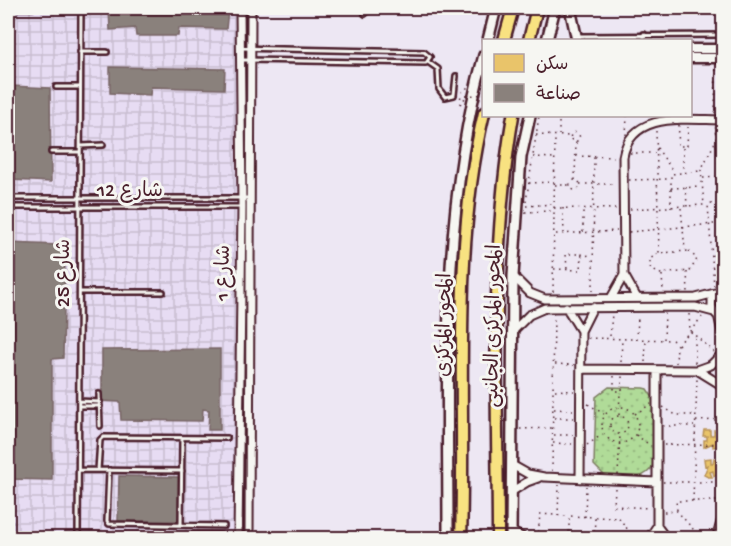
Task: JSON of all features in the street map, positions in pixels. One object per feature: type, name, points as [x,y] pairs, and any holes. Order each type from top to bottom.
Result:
[{"type":"highway","points":[[504,39],[513,8]]},
{"type":"highway","points":[[529,39],[537,8]]},
{"type":"highway","name":"المحور المركزى","points":[[461,538],[464,287],[469,207],[482,117]]},
{"type":"highway","points":[[498,538],[498,252],[503,183],[513,117]]},
{"type":"main road","points":[[488,39],[496,8]]},
{"type":"main road","points":[[547,39],[555,8]]},
{"type":"main road","points":[[570,8],[577,38]]},
{"type":"main road","points":[[448,538],[448,291],[451,237],[461,157],[482,61]]},
{"type":"main road","name":"المحور المركزى الجانبى","points":[[511,535],[513,276],[521,157],[530,117]]},
{"type":"street","name":"شارع 1","points":[[238,538],[242,207],[240,8]]},
{"type":"street","name":"شارع 1","points":[[249,538],[251,8]]},
{"type":"street","points":[[692,49],[723,49]]},
{"type":"street","points":[[692,58],[720,58]]},
{"type":"street","points":[[637,298],[624,275],[624,152],[635,132],[655,121],[723,120]]},
{"type":"street","points":[[611,298],[624,275]]},
{"type":"street","points":[[513,276],[530,293],[566,307],[689,308],[716,314]]},
{"type":"street","points":[[512,332],[534,311],[554,303],[611,298],[702,297],[721,288]]},
{"type":"street","points":[[718,536],[722,521],[723,501],[722,331],[712,302],[721,288]]},
{"type":"street","points":[[566,307],[581,334]]},
{"type":"street","points":[[583,479],[580,446],[581,334],[593,307]]},
{"type":"street","points":[[581,367],[696,370],[711,365],[721,355]]},
{"type":"street","points":[[650,538],[657,526],[657,370]]},
{"type":"street","points":[[696,370],[723,387]]},
{"type":"street","points":[[512,465],[528,474],[552,478],[657,482]]},
{"type":"street","points":[[511,492],[527,482],[552,478]]},
{"type":"street","points":[[657,526],[666,538]]},
{"type":"street","points":[[511,535],[524,538]]},
{"type":"lane","points":[[8,8],[32,8]]},
{"type":"lane","name":"شارع 25","points":[[78,537],[81,8]]},
{"type":"lane","points":[[365,14],[371,8]]},
{"type":"lane","points":[[644,34],[644,39]]},
{"type":"lane","points":[[577,38],[644,34],[723,35]]},
{"type":"lane","points":[[240,48],[424,52],[429,54],[428,62]]},
{"type":"lane","points":[[80,52],[107,52]]},
{"type":"lane","points":[[240,60],[428,62],[438,69],[439,89],[445,97],[454,95],[456,76]]},
{"type":"lane","points":[[56,87],[80,87]]},
{"type":"lane","points":[[80,146],[103,145]]},
{"type":"lane","points":[[51,152],[81,152]]},
{"type":"lane","name":"شارع 12","points":[[8,198],[252,198]]},
{"type":"lane","name":"شارع 12","points":[[8,207],[252,207]]},
{"type":"lane","points":[[80,292],[163,292]]},
{"type":"lane","points":[[99,394],[100,426]]},
{"type":"lane","points":[[79,404],[100,404]]},
{"type":"lane","points":[[98,470],[100,440],[103,437],[227,438]]},
{"type":"lane","points":[[181,525],[182,438]]},
{"type":"lane","points":[[79,470],[182,471]]},
{"type":"lane","points":[[109,471],[107,521],[109,524],[224,526]]},
{"type":"lane","points":[[78,537],[220,535]]},
{"type":"path","points":[[720,58],[715,141],[722,197],[720,202],[708,205],[709,224],[721,288]]},
{"type":"path","points":[[461,93],[460,104],[466,96],[482,94]]},
{"type":"path","points":[[539,117],[525,212],[554,208]]},
{"type":"path","points":[[559,117],[559,136]]},
{"type":"path","points":[[624,152],[627,117]]},
{"type":"path","points":[[679,120],[678,146],[687,146],[688,120]]},
{"type":"path","points":[[655,121],[659,253]]},
{"type":"path","points":[[536,135],[571,136],[573,133],[578,133],[575,180],[570,185]]},
{"type":"path","points":[[555,136],[552,478],[558,516]]},
{"type":"path","points":[[571,136],[576,141]]},
{"type":"path","points":[[526,206],[658,209],[704,205],[701,170],[715,141]]},
{"type":"path","points":[[683,146],[683,171]]},
{"type":"path","points":[[656,147],[674,172]]},
{"type":"path","points":[[576,156],[594,157],[624,152],[656,153]]},
{"type":"path","points":[[593,299],[594,157]]},
{"type":"path","points":[[532,158],[555,158]]},
{"type":"path","points":[[718,161],[723,163]]},
{"type":"path","points":[[674,172],[701,170]]},
{"type":"path","points":[[671,208],[670,179],[674,172]]},
{"type":"path","points":[[701,178],[720,177]]},
{"type":"path","points":[[575,180],[580,184],[594,184],[670,179]]},
{"type":"path","points":[[529,183],[570,185],[576,189],[580,184]]},
{"type":"path","points":[[721,191],[723,186]]},
{"type":"path","points":[[687,187],[687,208]]},
{"type":"path","points":[[671,188],[702,187]]},
{"type":"path","points":[[563,208],[564,234]]},
{"type":"path","points":[[583,208],[583,233]]},
{"type":"path","points":[[681,208],[685,251]]},
{"type":"path","points":[[554,234],[723,223]]},
{"type":"path","points":[[685,251],[694,253],[697,259],[694,268],[687,272],[662,274],[653,272],[649,264],[652,256],[659,253],[685,251]]},
{"type":"path","points":[[567,270],[566,255],[592,255]]},
{"type":"path","points":[[554,269],[581,270],[582,256]]},
{"type":"path","points":[[687,272],[688,298]]},
{"type":"path","points":[[662,274],[663,298]]},
{"type":"path","points":[[610,338],[612,307]]},
{"type":"path","points":[[637,339],[638,308]]},
{"type":"path","points":[[664,339],[665,308]]},
{"type":"path","points":[[689,308],[690,331],[721,355]]},
{"type":"path","points":[[676,371],[677,345],[690,331],[716,314]]},
{"type":"path","points":[[581,334],[622,339],[664,339],[674,341],[677,345]]},
{"type":"path","points":[[693,501],[696,421],[695,336]]},
{"type":"path","points":[[620,391],[614,391],[622,339]]},
{"type":"path","points":[[644,370],[646,339]]},
{"type":"path","points":[[554,364],[581,367]]},
{"type":"path","points":[[619,369],[619,416]]},
{"type":"path","points":[[553,390],[581,391]]},
{"type":"path","points":[[581,400],[605,415]]},
{"type":"path","points":[[634,415],[657,402],[676,415],[696,415]]},
{"type":"path","points":[[619,407],[634,415],[638,425],[635,434],[628,441],[619,443],[610,440],[604,434],[602,423],[605,415],[619,407]]},
{"type":"path","points":[[553,409],[580,410]]},
{"type":"path","points":[[619,416],[624,417],[628,424],[625,432],[620,434],[613,431],[610,424],[612,419],[619,416]]},
{"type":"path","points":[[553,418],[580,418]]},
{"type":"path","points":[[696,421],[723,420]]},
{"type":"path","points":[[602,423],[610,424]]},
{"type":"path","points":[[657,426],[695,426]]},
{"type":"path","points":[[512,429],[552,428]]},
{"type":"path","points":[[552,444],[580,446],[604,434]]},
{"type":"path","points":[[620,434],[614,507],[676,511]]},
{"type":"path","points":[[635,434],[657,447],[723,444]]},
{"type":"path","points":[[552,435],[580,435]]},
{"type":"path","points":[[583,479],[585,517]]},
{"type":"path","points":[[657,482],[723,482]]},
{"type":"path","points":[[701,538],[676,511],[676,501],[723,501]]},
{"type":"path","points":[[538,538],[540,514],[619,518],[634,538]]},
{"type":"path","points":[[569,516],[569,538]]},
{"type":"path","points":[[594,538],[595,517]]},
{"type":"shaded area","points":[[8,8],[245,8],[243,538],[8,538]]},
{"type":"green space","points":[[609,387],[647,389],[653,398],[653,465],[649,471],[639,477],[606,477],[594,465],[596,397]]},
{"type":"building: سكن","points":[[704,430],[710,430],[710,435],[714,435],[714,430],[720,431],[717,434],[720,446],[713,447],[713,443],[704,447],[704,440],[707,440],[707,436],[703,436]]},
{"type":"building: سكن","points":[[711,458],[711,463],[714,458],[719,460],[717,472],[720,475],[714,476],[713,471],[710,472],[712,477],[708,477],[704,475],[708,465],[705,466],[704,459]]},
{"type":"building: صناعة","points":[[109,9],[228,10],[226,29],[179,28],[178,36],[136,36],[135,28],[110,30]]},
{"type":"building: صناعة","points":[[110,67],[225,69],[224,89],[151,87],[150,95],[110,93]]},
{"type":"building: صناعة","points":[[11,86],[50,88],[51,182],[11,180]]},
{"type":"building: صناعة","points":[[8,243],[60,245],[65,255],[63,358],[52,359],[52,480],[8,479]]},
{"type":"building: صناعة","points":[[220,349],[220,430],[208,430],[209,410],[203,409],[202,421],[121,420],[120,402],[102,401],[102,350]]},
{"type":"building: صناعة","points":[[119,476],[179,477],[178,521],[118,521]]}]
